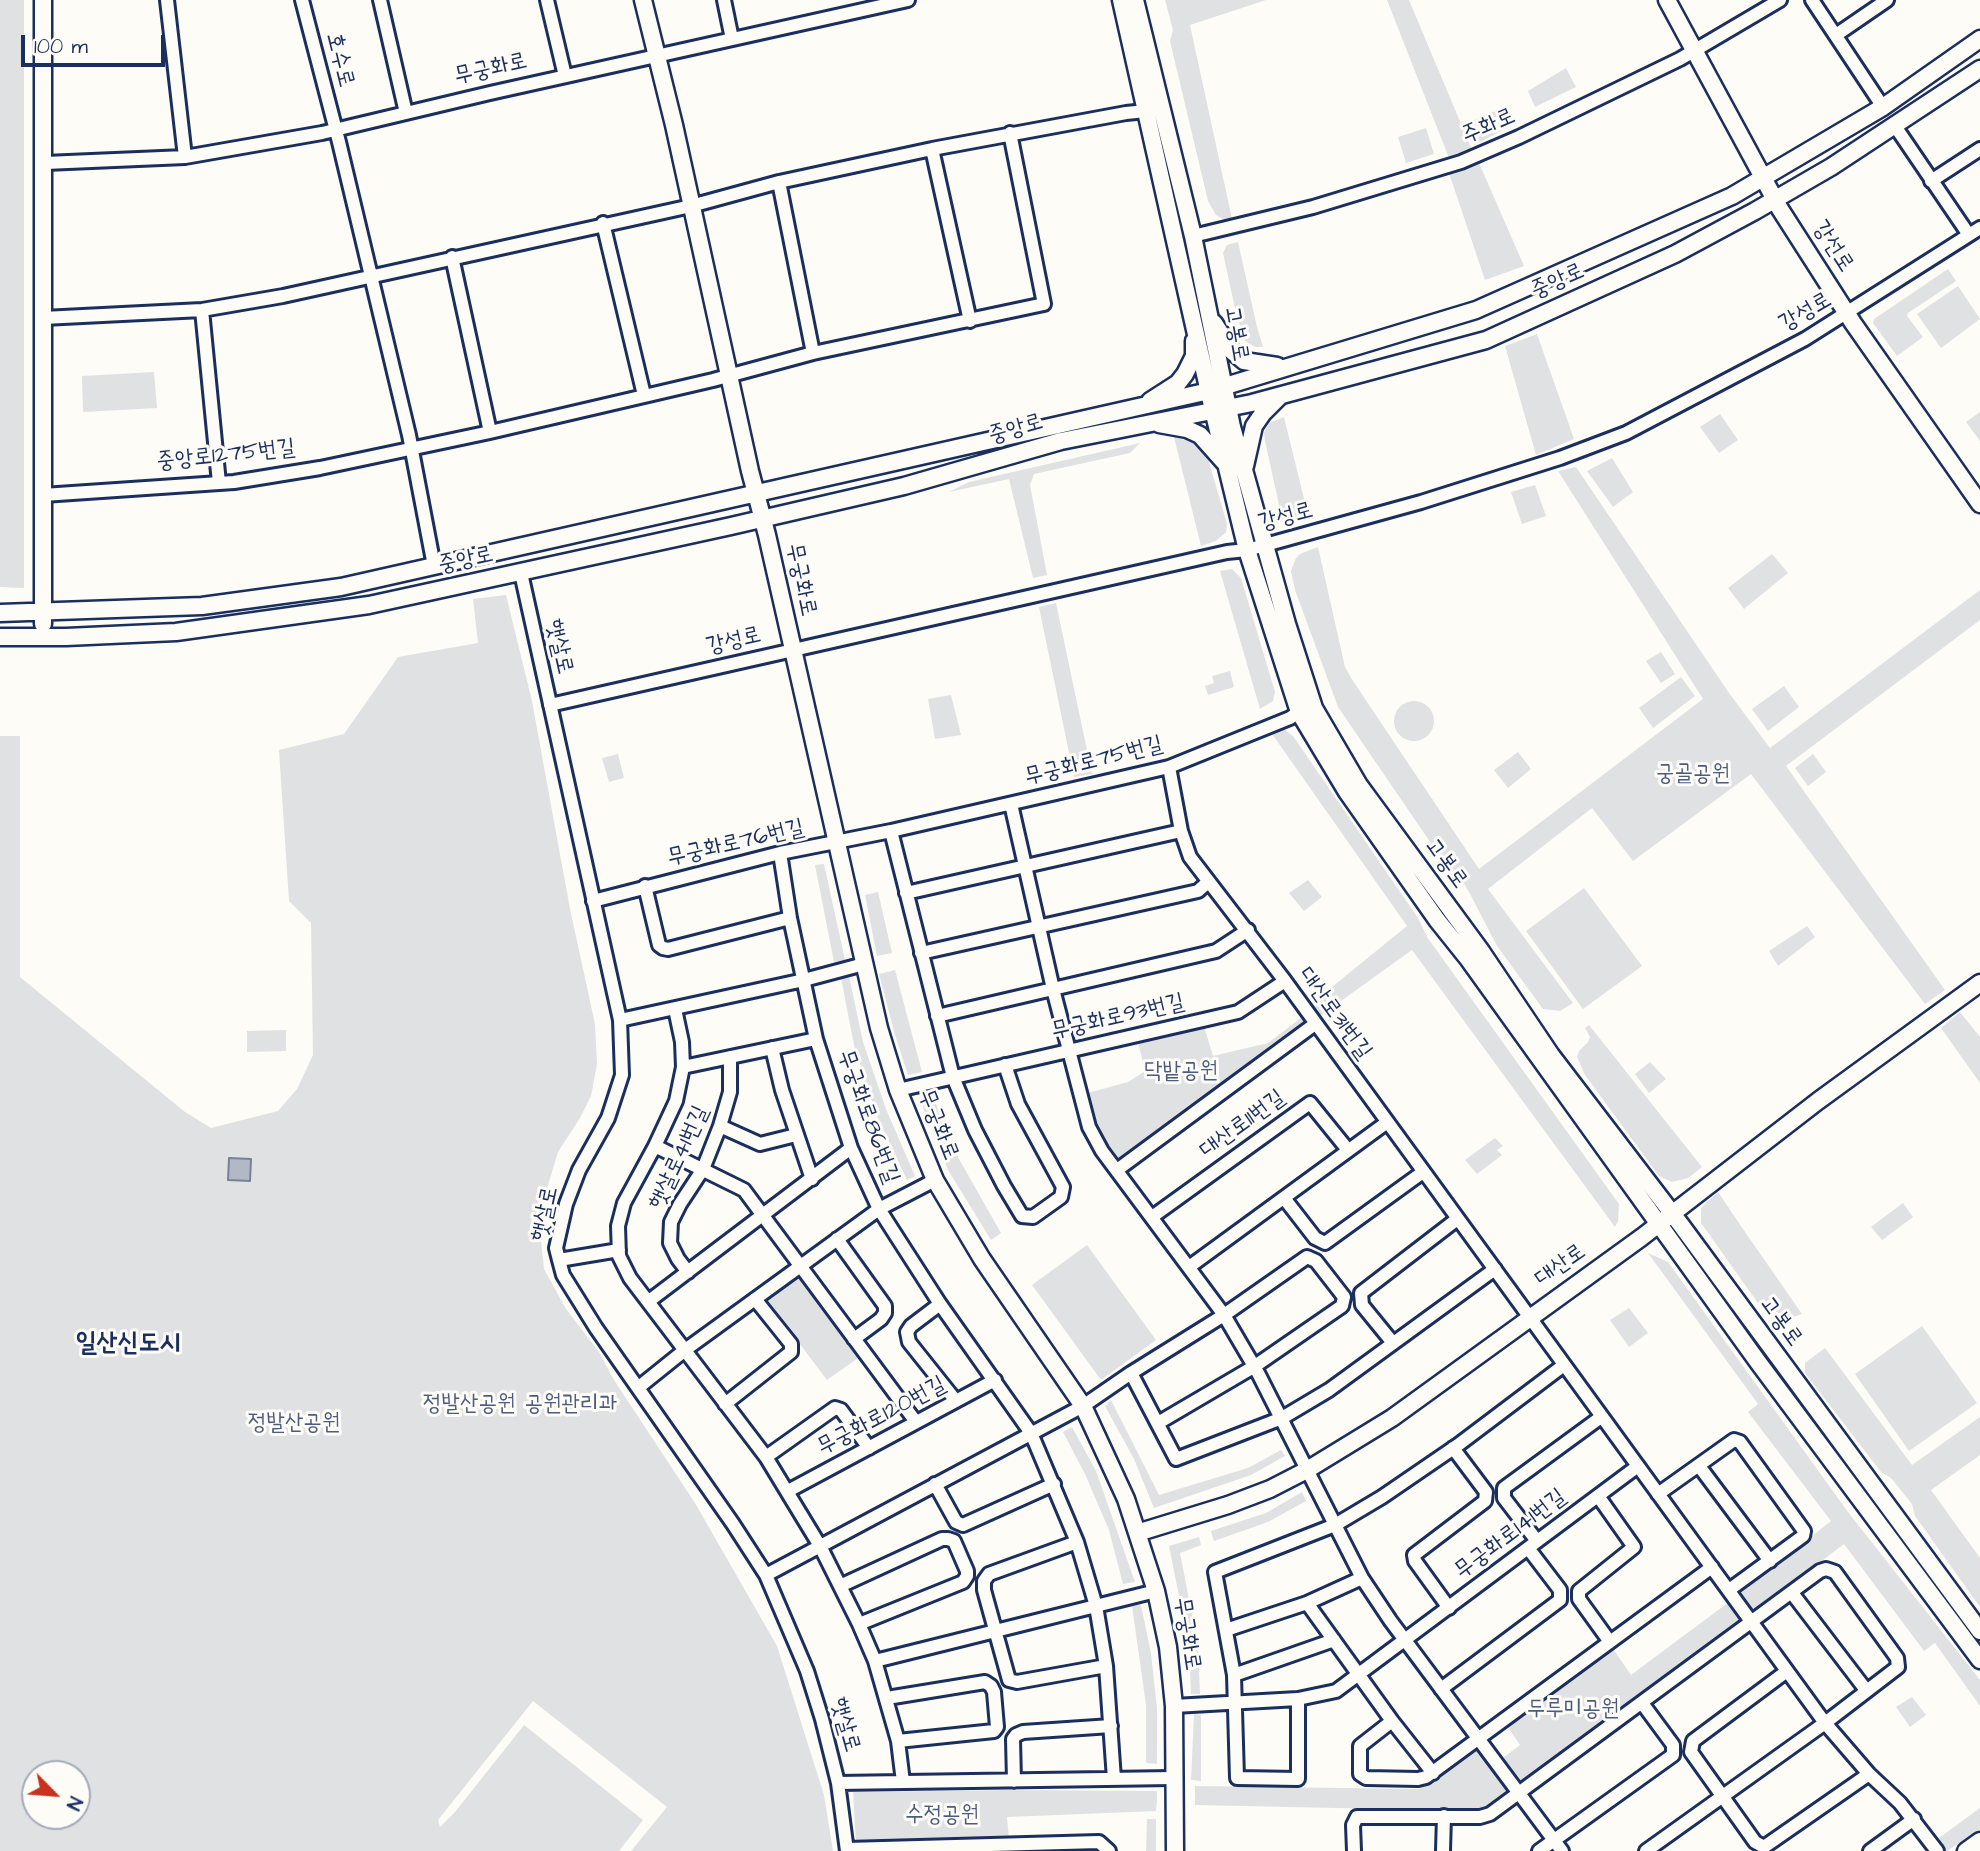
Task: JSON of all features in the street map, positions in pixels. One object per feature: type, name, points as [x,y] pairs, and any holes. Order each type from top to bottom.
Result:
[{"type":"main road","points":[[43,0],[43,637]]},
{"type":"main road","name":"무궁화로","points":[[642,0],[674,125],[879,1028],[898,1090],[935,1180],[982,1259],[1083,1406],[1126,1499],[1156,1591],[1168,1647],[1174,1706],[1175,1851]]},
{"type":"main road","name":"고봉로","points":[[1121,0],[1194,325],[1244,471],[1287,624],[1314,708],[1359,785],[1481,951],[1551,1055],[1980,1631]]},
{"type":"main road","name":"고봉로","points":[[1135,0],[1193,236],[1210,317],[1216,389]]},
{"type":"main road","name":"강선로","points":[[1667,0],[1775,199],[1847,314],[1980,504]]},
{"type":"main road","name":"중앙로","points":[[0,613],[202,607],[341,587],[592,528],[756,494],[1216,389],[1476,310],[1732,196],[1883,107],[1980,39]]},
{"type":"main road","name":"중앙로","points":[[0,637],[176,632],[369,605],[904,486],[1061,441],[1281,396],[1486,340],[1675,254],[1831,167],[1980,69]]},
{"type":"main road","points":[[1210,317],[1231,351],[1244,361],[1287,367]]},
{"type":"main road","points":[[1138,408],[1170,388],[1185,374],[1194,356],[1194,325]]},
{"type":"main road","points":[[1244,471],[1254,426],[1281,396]]},
{"type":"main road","name":"고봉로","points":[[1221,409],[1227,467],[1247,550],[1299,712],[1347,792],[1437,920],[1469,960],[1658,1223],[1980,1660]]},
{"type":"main road","points":[[1153,422],[1187,429],[1200,435],[1227,467]]},
{"type":"main road","name":"대산로","points":[[1138,1533],[1228,1505],[1269,1489],[1392,1418],[1980,984]]},
{"type":"main road","points":[[1966,1851],[1980,1841]]},
{"type":"street","points":[[167,0],[185,157]]},
{"type":"street","name":"호수로","points":[[302,0],[336,130]]},
{"type":"street","points":[[380,0],[406,113]]},
{"type":"street","points":[[547,0],[565,76]]},
{"type":"street","points":[[724,0],[732,39]]},
{"type":"street","name":"주화로","points":[[1193,236],[1313,207],[1461,162],[1519,137],[1696,51],[1780,0]]},
{"type":"street","points":[[1812,0],[1883,107]]},
{"type":"street","points":[[1836,36],[1887,0]]},
{"type":"street","name":"무궁화로","points":[[336,130],[902,1]]},
{"type":"street","points":[[43,318],[202,310],[283,296],[691,205],[855,165],[1010,133],[1146,111]]},
{"type":"street","points":[[1895,126],[1931,181],[1974,232]]},
{"type":"street","points":[[45,163],[185,157],[336,130]]},
{"type":"street","name":"중앙로","points":[[336,130],[411,448],[434,566]]},
{"type":"street","points":[[411,448],[730,376],[813,353],[1044,304],[1010,133]]},
{"type":"street","points":[[932,149],[970,321]]},
{"type":"street","points":[[1931,181],[1980,149]]},
{"type":"street","points":[[779,182],[813,353]]},
{"type":"street","points":[[603,223],[644,395]]},
{"type":"street","name":"강성로","points":[[550,705],[1247,550],[1421,502],[1560,458],[1626,433],[1805,339],[1974,232]]},
{"type":"street","points":[[452,257],[490,432]]},
{"type":"street","points":[[202,310],[219,483]]},
{"type":"street","name":"중앙로1275번길","points":[[43,495],[219,483],[320,468],[411,448]]},
{"type":"street","name":"햇살로","points":[[520,573],[620,1020],[622,1075],[608,1118],[579,1170],[566,1204],[556,1248],[559,1260],[564,1275],[590,1318],[766,1575],[807,1671],[831,1751],[847,1850]]},
{"type":"street","name":"무궁화로75번길","points":[[836,843],[1168,767],[1299,712]]},
{"type":"street","name":"대산로31번길","points":[[1168,767],[1181,831],[1190,857],[1248,930],[1456,1220],[1495,1269],[1825,1723],[1868,1774],[1892,1793],[1937,1851]]},
{"type":"street","points":[[1011,804],[1052,989],[1089,1127],[1102,1151],[1224,1315],[1255,1366],[1362,1578],[1405,1641],[1558,1846]]},
{"type":"street","points":[[891,831],[953,1077],[975,1130],[1022,1216],[1033,1217],[1061,1197],[1063,1187],[1018,1104],[1005,1065]]},
{"type":"street","points":[[906,893],[1181,831]]},
{"type":"street","name":"무궁화로76번길","points":[[593,901],[780,853],[836,843]]},
{"type":"street","name":"무궁화로86번길","points":[[780,853],[790,918],[816,1039],[852,1148],[879,1209],[940,1304]]},
{"type":"street","points":[[921,953],[1198,891],[1209,882]]},
{"type":"street","name":"무궁화로76번길","points":[[645,886],[659,945],[663,947],[790,918]]},
{"type":"street","points":[[937,1016],[1216,951],[1248,930]]},
{"type":"street","points":[[620,1020],[804,980],[864,964]]},
{"type":"street","name":"무궁화로93번길","points":[[898,1090],[1238,1012],[1285,981]]},
{"type":"street","points":[[675,1009],[682,1042],[683,1067],[676,1101],[655,1146],[744,1190],[916,1422]]},
{"type":"street","name":"대산로11번길","points":[[1117,1170],[1315,1024]]},
{"type":"street","name":"무궁화로86번길","points":[[683,1067],[816,1039]]},
{"type":"street","points":[[772,1048],[796,1135],[812,1179]]},
{"type":"street","name":"햇살로41번길","points":[[688,1272],[670,1243],[670,1233],[675,1213],[703,1169],[720,1126],[730,1092],[730,1057]]},
{"type":"street","name":"대산로11번길","points":[[1152,1217],[1310,1103],[1348,1150]]},
{"type":"street","points":[[1189,1267],[1386,1123]]},
{"type":"street","points":[[720,1126],[760,1144],[796,1135]]},
{"type":"street","name":"햇살로41번길","points":[[655,1146],[624,1203],[618,1226],[623,1267],[766,1457]]},
{"type":"street","points":[[649,1301],[852,1148]]},
{"type":"street","points":[[1284,1198],[1315,1238],[1325,1243],[1423,1172]]},
{"type":"street","points":[[639,1387],[685,1350],[879,1209],[935,1180]]},
{"type":"street","points":[[1393,1343],[1362,1305],[1361,1293],[1456,1220]]},
{"type":"street","points":[[837,1239],[885,1306],[881,1319],[854,1339]]},
{"type":"street","points":[[559,1260],[619,1250]]},
{"type":"street","points":[[766,1575],[1083,1406],[1224,1315],[1307,1256],[1316,1261],[1344,1297],[1342,1306],[1255,1366],[1158,1423]]},
{"type":"street","points":[[1131,1373],[1176,1459],[1282,1418],[1329,1390],[1495,1269]]},
{"type":"street","points":[[724,1404],[791,1352],[791,1344],[755,1299]]},
{"type":"street","points":[[956,1401],[909,1342],[907,1332],[940,1304],[1031,1433],[1077,1542],[1096,1605],[1105,1666],[1114,1779]]},
{"type":"street","points":[[1298,1699],[1298,1779],[1237,1778],[1234,1675],[1215,1572],[1335,1525],[1382,1497],[1453,1448],[1564,1365]]},
{"type":"street","name":"무궁화로120번길","points":[[788,1491],[995,1380]]},
{"type":"street","points":[[869,1448],[841,1410],[835,1408],[766,1457],[820,1546],[875,1661],[898,1741],[903,1782]]},
{"type":"street","points":[[1441,1689],[1560,1600],[1559,1590],[1504,1498],[1504,1488],[1601,1417]]},
{"type":"street","points":[[1658,1494],[1737,1440],[1804,1531],[1802,1536],[1729,1590]]},
{"type":"street","name":"무궁화로141번길","points":[[1449,1608],[1414,1555],[1485,1502],[1486,1492],[1453,1448]]},
{"type":"street","name":"무궁화로141번길","points":[[1174,1706],[1298,1699],[1336,1691],[1638,1466]]},
{"type":"street","points":[[1699,1466],[1770,1561]]},
{"type":"street","points":[[935,1485],[956,1522],[963,1525],[1054,1483]]},
{"type":"street","name":"무궁화로141번길","points":[[1598,1496],[1634,1547],[1579,1591],[1579,1599],[1610,1642]]},
{"type":"street","points":[[840,1586],[948,1539],[954,1541],[967,1571],[963,1582],[859,1624]]},
{"type":"street","points":[[1077,1542],[989,1574],[984,1581],[984,1590],[1009,1680],[1017,1682],[1105,1666]]},
{"type":"street","points":[[1392,1721],[1360,1746],[1360,1774],[1366,1778],[1418,1779],[1433,1773],[1712,1567]]},
{"type":"street","points":[[1354,1851],[1353,1825],[1357,1817],[1480,1817],[1490,1814],[1820,1571],[1826,1569],[1835,1572],[1898,1658],[1899,1664],[1825,1723],[1646,1851]]},
{"type":"street","points":[[1226,1630],[1307,1603],[1362,1578]]},
{"type":"street","points":[[875,1661],[1156,1591]]},
{"type":"street","points":[[1793,1593],[1866,1690]]},
{"type":"street","points":[[1307,1603],[1433,1773]]},
{"type":"street","points":[[1234,1675],[1334,1640]]},
{"type":"street","points":[[1787,1671],[1693,1741],[1691,1752],[1755,1842],[1764,1847],[1868,1774]]},
{"type":"street","points":[[887,1698],[985,1682],[994,1692],[997,1727],[994,1731],[898,1741]]},
{"type":"street","points":[[1539,1851],[1558,1846],[1673,1755],[1673,1745],[1642,1703]]},
{"type":"street","points":[[1014,1781],[1013,1739],[1016,1735],[1023,1732],[1111,1726]]},
{"type":"street","points":[[838,1783],[1173,1778]]},
{"type":"street","points":[[1443,1851],[1444,1816]]},
{"type":"street","points":[[1870,1851],[1914,1819]]},
{"type":"street","points":[[847,1850],[1053,1847],[1099,1842],[1107,1849]]},
{"type":"green space","points":[[0,0],[24,0],[24,588],[0,587]]},
{"type":"green space","points":[[1165,0],[1266,0],[1190,25],[1232,219],[1223,219],[1216,215],[1208,201],[1170,41],[1173,30]]},
{"type":"green space","points":[[1387,0],[1409,0],[1472,150],[1449,158]]},
{"type":"green space","points":[[1566,68],[1576,87],[1535,107],[1528,91]]},
{"type":"green space","points":[[1505,107],[1513,125],[1474,145],[1465,124]]},
{"type":"green space","points":[[1426,128],[1434,154],[1406,163],[1398,137]]},
{"type":"green space","points":[[1479,163],[1524,266],[1485,280],[1449,173]]},
{"type":"green space","points":[[1238,242],[1263,347],[1255,347],[1245,341],[1236,313],[1223,253],[1227,245]]},
{"type":"green space","points":[[1948,269],[1956,281],[1908,313],[1907,316],[1923,337],[1897,356],[1873,323],[1874,319]]},
{"type":"green space","points":[[1958,286],[1980,319],[1941,348],[1917,314]]},
{"type":"green space","points":[[1537,334],[1574,439],[1536,455],[1505,346]]},
{"type":"green space","points":[[154,372],[157,408],[83,412],[82,376]]},
{"type":"green space","points":[[1980,412],[1980,441],[1966,422]]},
{"type":"green space","points":[[1720,414],[1738,440],[1719,453],[1700,427]]},
{"type":"green space","points":[[1284,417],[1309,519],[1293,523],[1284,520],[1281,514],[1264,433],[1269,423]]},
{"type":"green space","points":[[1174,437],[1197,441],[1207,455],[1227,524],[1226,532],[1216,541],[1201,546]]},
{"type":"green space","points":[[1140,443],[1130,453],[1034,474],[1030,485],[1047,575],[1033,578],[1009,479],[949,492],[969,482]]},
{"type":"green space","points":[[1612,458],[1633,492],[1613,507],[1587,471]]},
{"type":"green space","name":"궁골공원","points":[[1576,467],[1729,693],[1770,748],[1980,590],[1980,620],[1786,766],[1945,990],[1925,1004],[1751,774],[1633,861],[1592,808],[1488,889],[1573,1003],[1560,1011],[1543,1009],[1497,946],[1463,882],[1454,877],[1338,707],[1295,590],[1291,571],[1300,554],[1318,547],[1345,667],[1479,869],[1703,699],[1558,471]]},
{"type":"green space","points":[[1535,485],[1546,516],[1522,524],[1511,492]]},
{"type":"green space","points":[[1772,554],[1788,573],[1744,609],[1728,588]]},
{"type":"green space","points":[[1232,569],[1241,578],[1275,692],[1273,701],[1260,709],[1220,571]]},
{"type":"green space","name":"정발산공원","points":[[506,595],[532,701],[570,909],[595,1024],[597,1064],[591,1096],[558,1152],[545,1195],[540,1231],[544,1269],[566,1309],[599,1352],[614,1380],[695,1503],[777,1646],[824,1795],[833,1851],[631,1851],[667,1807],[533,1701],[438,1820],[440,1827],[524,1725],[643,1820],[619,1851],[0,1851],[0,736],[20,736],[20,977],[185,1112],[211,1128],[278,1111],[297,1089],[313,1055],[311,923],[289,901],[279,750],[344,734],[398,657],[478,643],[473,599]]},
{"type":"green space","points":[[1056,603],[1092,774],[1074,777],[1039,607]]},
{"type":"green space","points":[[1661,652],[1675,674],[1661,683],[1646,661]]},
{"type":"green space","points":[[1230,671],[1234,687],[1208,695],[1205,686],[1214,683],[1212,676]]},
{"type":"green space","points":[[1681,677],[1695,696],[1653,728],[1639,708]]},
{"type":"green space","points":[[1784,686],[1799,707],[1768,731],[1752,709]]},
{"type":"green space","points":[[951,695],[961,735],[935,739],[928,699]]},
{"type":"green space","points":[[1414,701],[1428,707],[1434,721],[1428,735],[1414,741],[1400,735],[1394,721],[1400,707]]},
{"type":"green space","points":[[1284,729],[1293,736],[1418,918],[1427,937],[1619,1204],[1615,1227],[1412,950],[1320,1016],[1311,1004],[1407,926],[1270,731]]},
{"type":"green space","points":[[1518,752],[1531,769],[1508,788],[1494,770]]},
{"type":"green space","points":[[618,754],[624,778],[609,782],[602,758]]},
{"type":"green space","points":[[1813,754],[1826,772],[1808,786],[1795,768]]},
{"type":"green space","points":[[824,864],[845,960],[834,962],[815,865]]},
{"type":"green space","points":[[1308,880],[1322,897],[1304,911],[1289,893]]},
{"type":"green space","points":[[1584,888],[1642,966],[1583,1009],[1526,931]]},
{"type":"green space","points":[[878,892],[892,953],[877,956],[865,895]]},
{"type":"green space","points":[[1807,926],[1815,937],[1778,966],[1769,951]]},
{"type":"green space","points":[[895,970],[922,1072],[908,1075],[879,974]]},
{"type":"green space","points":[[849,976],[863,1042],[886,1109],[915,1176],[907,1180],[876,1114],[854,1045],[841,978]]},
{"type":"green space","points":[[1960,1012],[1980,1037],[1980,1083],[1941,1028]]},
{"type":"green space","name":"닥밭공원","points":[[1302,1017],[1308,1025],[1118,1163],[1092,1125],[1084,1094],[1128,1082],[1145,1071],[1137,1038],[1203,1023],[1213,1056],[1268,1043]]},
{"type":"green space","points":[[1589,1025],[1702,1167],[1688,1178],[1672,1182],[1659,1176],[1585,1075],[1577,1057],[1590,1037],[1585,1028]]},
{"type":"green space","points":[[286,1030],[286,1051],[247,1052],[247,1031]]},
{"type":"green space","points":[[1650,1062],[1666,1079],[1649,1093],[1635,1074]]},
{"type":"green space","points":[[931,1091],[955,1152],[1001,1233],[991,1240],[948,1170],[924,1111],[920,1094]]},
{"type":"green space","points":[[1495,1138],[1503,1146],[1497,1150],[1502,1155],[1477,1174],[1465,1160]]},
{"type":"green space","points":[[1718,1192],[1802,1314],[1785,1320],[1765,1313],[1701,1223],[1701,1208]]},
{"type":"green space","points":[[1903,1203],[1913,1217],[1882,1240],[1871,1227]]},
{"type":"green space","points":[[1087,1245],[1156,1340],[1101,1380],[1032,1285]]},
{"type":"green space","points":[[1648,1253],[1668,1262],[1848,1512],[1980,1680],[1980,1706],[1935,1643],[1924,1651],[1844,1544],[1752,1614],[1739,1594],[1831,1521],[1748,1412],[1758,1404]]},
{"type":"green space","points":[[797,1274],[861,1356],[827,1380],[765,1298]]},
{"type":"green space","points":[[1629,1308],[1648,1333],[1629,1347],[1610,1320]]},
{"type":"green space","points":[[1922,1326],[1977,1403],[1909,1451],[1855,1374]]},
{"type":"green space","points":[[1825,1348],[1912,1465],[1980,1417],[1980,1455],[1931,1490],[1980,1558],[1980,1607],[1915,1516],[1912,1504],[1891,1478],[1881,1472],[1805,1373],[1805,1363]]},
{"type":"green space","points":[[1111,1400],[1159,1495],[1248,1468],[1281,1450],[1285,1456],[1251,1475],[1154,1508],[1134,1459],[1105,1406]]},
{"type":"green space","points":[[1072,1427],[1096,1471],[1135,1582],[1123,1584],[1109,1530],[1063,1432]]},
{"type":"green space","points":[[1302,1492],[1306,1501],[1268,1522],[1214,1541],[1211,1531],[1266,1513]]},
{"type":"green space","points":[[1199,1537],[1201,1545],[1180,1553],[1198,1646],[1200,1694],[1191,1694],[1189,1646],[1169,1546]]},
{"type":"green space","name":"두루미공원","points":[[1729,1602],[1742,1620],[1520,1785],[1500,1760],[1520,1745],[1505,1723],[1611,1646],[1631,1675]]},
{"type":"green space","points":[[1141,1605],[1151,1653],[1157,1708],[1157,1764],[1146,1763],[1146,1705],[1132,1606]]},
{"type":"green space","points":[[1912,1697],[1926,1715],[1910,1727],[1896,1707]]},
{"type":"green space","points":[[1194,1714],[1201,1715],[1201,1781],[1191,1780]]},
{"type":"green space","points":[[1478,1750],[1511,1790],[1490,1807],[1477,1811],[1195,1805],[1195,1786],[1419,1789]]},
{"type":"green space","name":"수정공원","points":[[1157,1791],[1156,1811],[1007,1817],[1009,1839],[856,1844],[853,1792]]},
{"type":"green space","points":[[1980,1808],[1980,1829],[1947,1851],[1939,1838]]},
{"type":"green space","points":[[1147,1819],[1156,1819],[1156,1851],[1146,1851]]},
{"type":"shaded area","points":[[229,1158],[251,1159],[250,1181],[228,1180]]},
{"type":"district","name":"일산신도시","points":[[128,1345]]},
{"type":"park label","name":"정발산공원 공원관리과","points":[[520,1405]]}]
